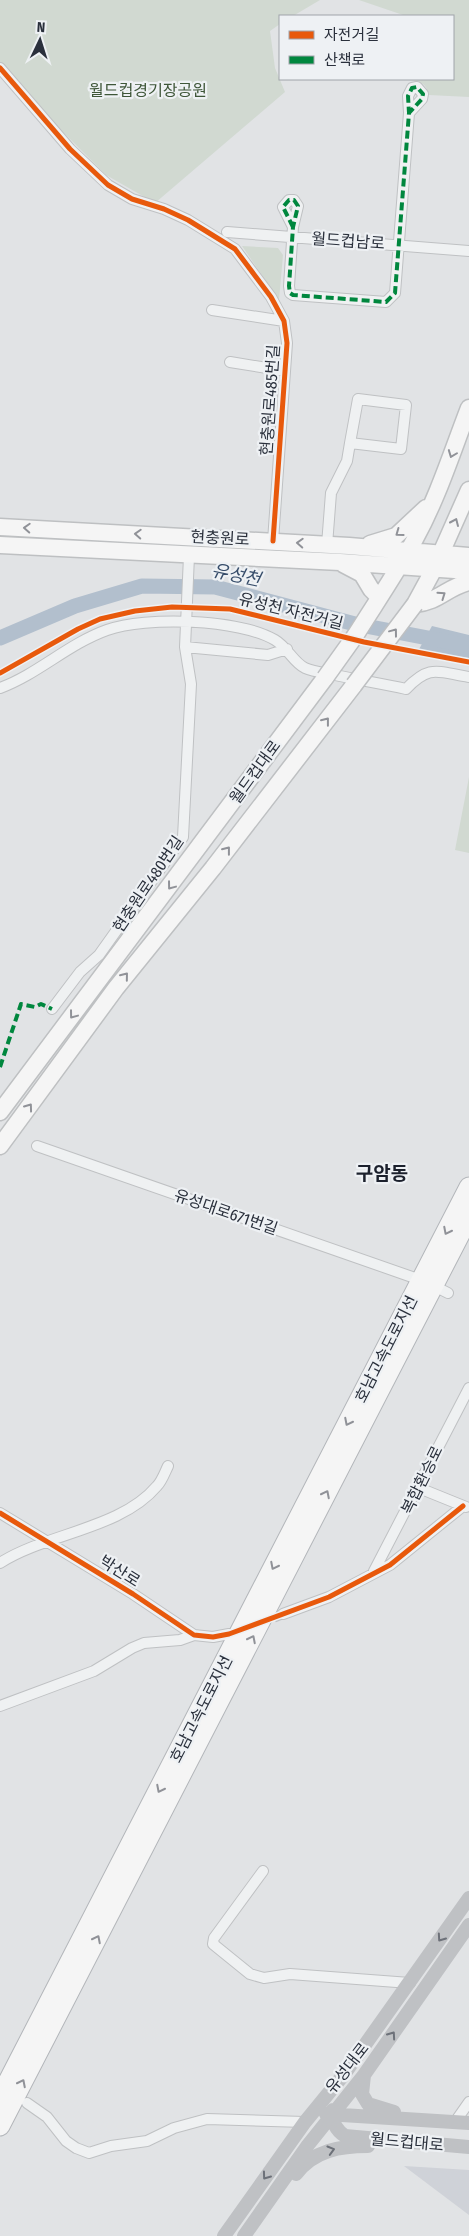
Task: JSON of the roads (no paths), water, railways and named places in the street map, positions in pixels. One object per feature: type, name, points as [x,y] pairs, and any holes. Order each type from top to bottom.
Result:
[{"type":"highway","name":"호남고속도로지선","points":[[0,2096],[469,1187]]},
{"type":"highway","name":"호남고속도로지선","points":[[0,2126],[469,1217]]},
{"type":"main road","name":"월드컵대로","points":[[0,1112],[325,678],[379,597],[408,551],[435,500],[469,408]]},
{"type":"main road","name":"월드컵대로","points":[[0,1146],[116,988],[213,868],[414,604],[437,562],[469,490]]},
{"type":"main road","points":[[349,546],[370,544],[396,536],[435,500]]},
{"type":"main road","name":"현충원로","points":[[0,527],[327,544],[408,551],[469,571]]},
{"type":"main road","points":[[28,547],[47,540],[88,542],[101,539],[97,534],[89,531]]},
{"type":"main road","name":"현충원로","points":[[0,545],[189,563],[340,562],[399,566],[469,556]]},
{"type":"main road","points":[[340,562],[362,574],[371,590],[379,597]]},
{"type":"main road","points":[[414,604],[436,600],[455,586],[469,582]]},
{"type":"street","name":"현충원로485번길","points":[[0,68],[70,149],[108,185],[132,199],[164,209],[188,220],[235,249],[271,297],[284,321],[287,343],[273,541]]},
{"type":"street","points":[[293,232],[289,290],[293,295],[386,302],[395,293],[410,113]]},
{"type":"street","name":"월드컵남로","points":[[227,232],[293,232],[399,245],[469,250]]},
{"type":"street","name":"현충원로485번길","points":[[212,310],[284,321]]},
{"type":"street","name":"현충원로485번길","points":[[230,362],[285,371]]},
{"type":"street","points":[[327,544],[331,493],[347,461],[350,443],[358,399],[406,405],[401,449],[350,443]]},
{"type":"street","name":"현충원로480번길","points":[[52,1009],[80,972],[99,954],[183,837],[191,684],[186,647],[189,563]]},
{"type":"street","points":[[0,688],[65,650],[108,630],[159,621],[186,619],[262,634],[275,640],[287,649],[305,668],[406,689],[419,676],[429,671],[469,677]]},
{"type":"street","points":[[186,647],[268,655],[287,649]]},
{"type":"street","name":"유성대로671번길","points":[[37,1146],[415,1278]]},
{"type":"street","name":"복합환승로","points":[[374,1571],[419,1488],[431,1459],[469,1388]]},
{"type":"street","points":[[0,1563],[47,1541],[115,1518],[158,1486],[168,1466]]},
{"type":"street","points":[[419,1488],[466,1507]]},
{"type":"street","points":[[283,1614],[329,1597],[374,1571],[390,1565],[466,1507]]},
{"type":"street","name":"박산로","points":[[0,1513],[133,1594],[194,1635]]},
{"type":"street","points":[[0,1706],[94,1671],[132,1648],[144,1643],[180,1640],[194,1635],[213,1637],[229,1634]]},
{"type":"street","points":[[263,1871],[214,1938],[213,1944],[250,1974],[264,1978],[290,1974],[410,1983]]},
{"type":"street","name":"유성대로","points":[[224,2236],[304,2122],[343,2076],[469,1898]]},
{"type":"street","name":"유성대로","points":[[244,2236],[267,2203],[339,2115],[364,2075],[469,1925]]},
{"type":"street","points":[[364,2075],[362,2094],[368,2104],[381,2109],[438,2121]]},
{"type":"street","points":[[339,2115],[343,2076]]},
{"type":"street","points":[[462,2123],[469,2102]]},
{"type":"street","points":[[27,2103],[48,2117],[66,2141],[76,2148],[89,2152],[111,2146],[147,2141],[174,2128],[207,2120],[304,2122]]},
{"type":"street","name":"월드컵대로","points":[[339,2115],[336,2128],[345,2136],[469,2147]]},
{"type":"street","name":"월드컵대로","points":[[304,2122],[314,2116],[339,2115],[462,2123]]},
{"type":"street","points":[[429,2144],[406,2136],[404,2131],[406,2126],[411,2123],[438,2121]]},
{"type":"street","points":[[267,2203],[280,2192],[301,2168],[322,2153],[337,2148],[356,2146],[429,2144]]},
{"type":"water","points":[[432,626],[469,635],[469,658],[418,651]]},
{"type":"waterway","name":"유성천","points":[[0,638],[75,606],[142,586],[215,587],[355,624],[469,646]]},
{"type":"tunnel","points":[[260,1623],[283,1614]]},
{"type":"district","name":"구암동","points":[[382,1173]]},
{"type":"park label","name":"월드컵경기장공원","points":[[148,90]]}]
